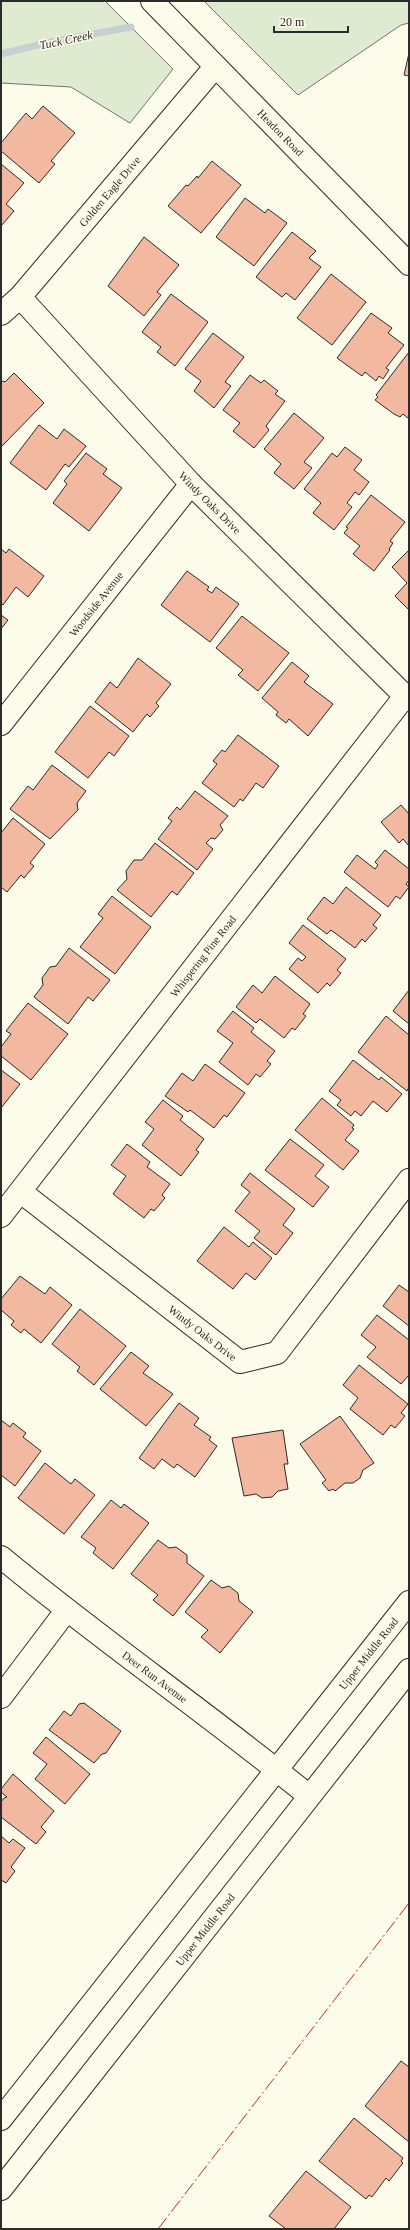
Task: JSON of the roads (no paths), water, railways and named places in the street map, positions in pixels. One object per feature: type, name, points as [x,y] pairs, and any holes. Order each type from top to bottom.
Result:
[{"type":"street","name":"Headon Road","points":[[152,1],[409,264]]},
{"type":"street","name":"Golden Eagle Drive","points":[[1,314],[20,297],[215,67]]},
{"type":"street","name":"Windy Oaks Drive","points":[[20,297],[191,484],[407,698]]},
{"type":"street","name":"Woodside Avenue","points":[[1,724],[191,484]]},
{"type":"street","name":"Whispering Pine Road","points":[[1,1216],[407,698]]},
{"type":"street","name":"Windy Oaks Drive","points":[[21,1192],[240,1362],[277,1353],[409,1180]]},
{"type":"street","name":"Deer Run Avenue","points":[[1,1557],[66,1611],[276,1769],[309,1796]]},
{"type":"street","name":"Upper Middle Road","points":[[1,2119],[409,1602]]},
{"type":"street","points":[[1,1697],[66,1611]]},
{"type":"street","name":"Upper Middle Road","points":[[1,2189],[409,1670]]},
{"type":"waterway","name":"Tuck Creek","points":[[1,54],[50,42],[131,27]]}]
